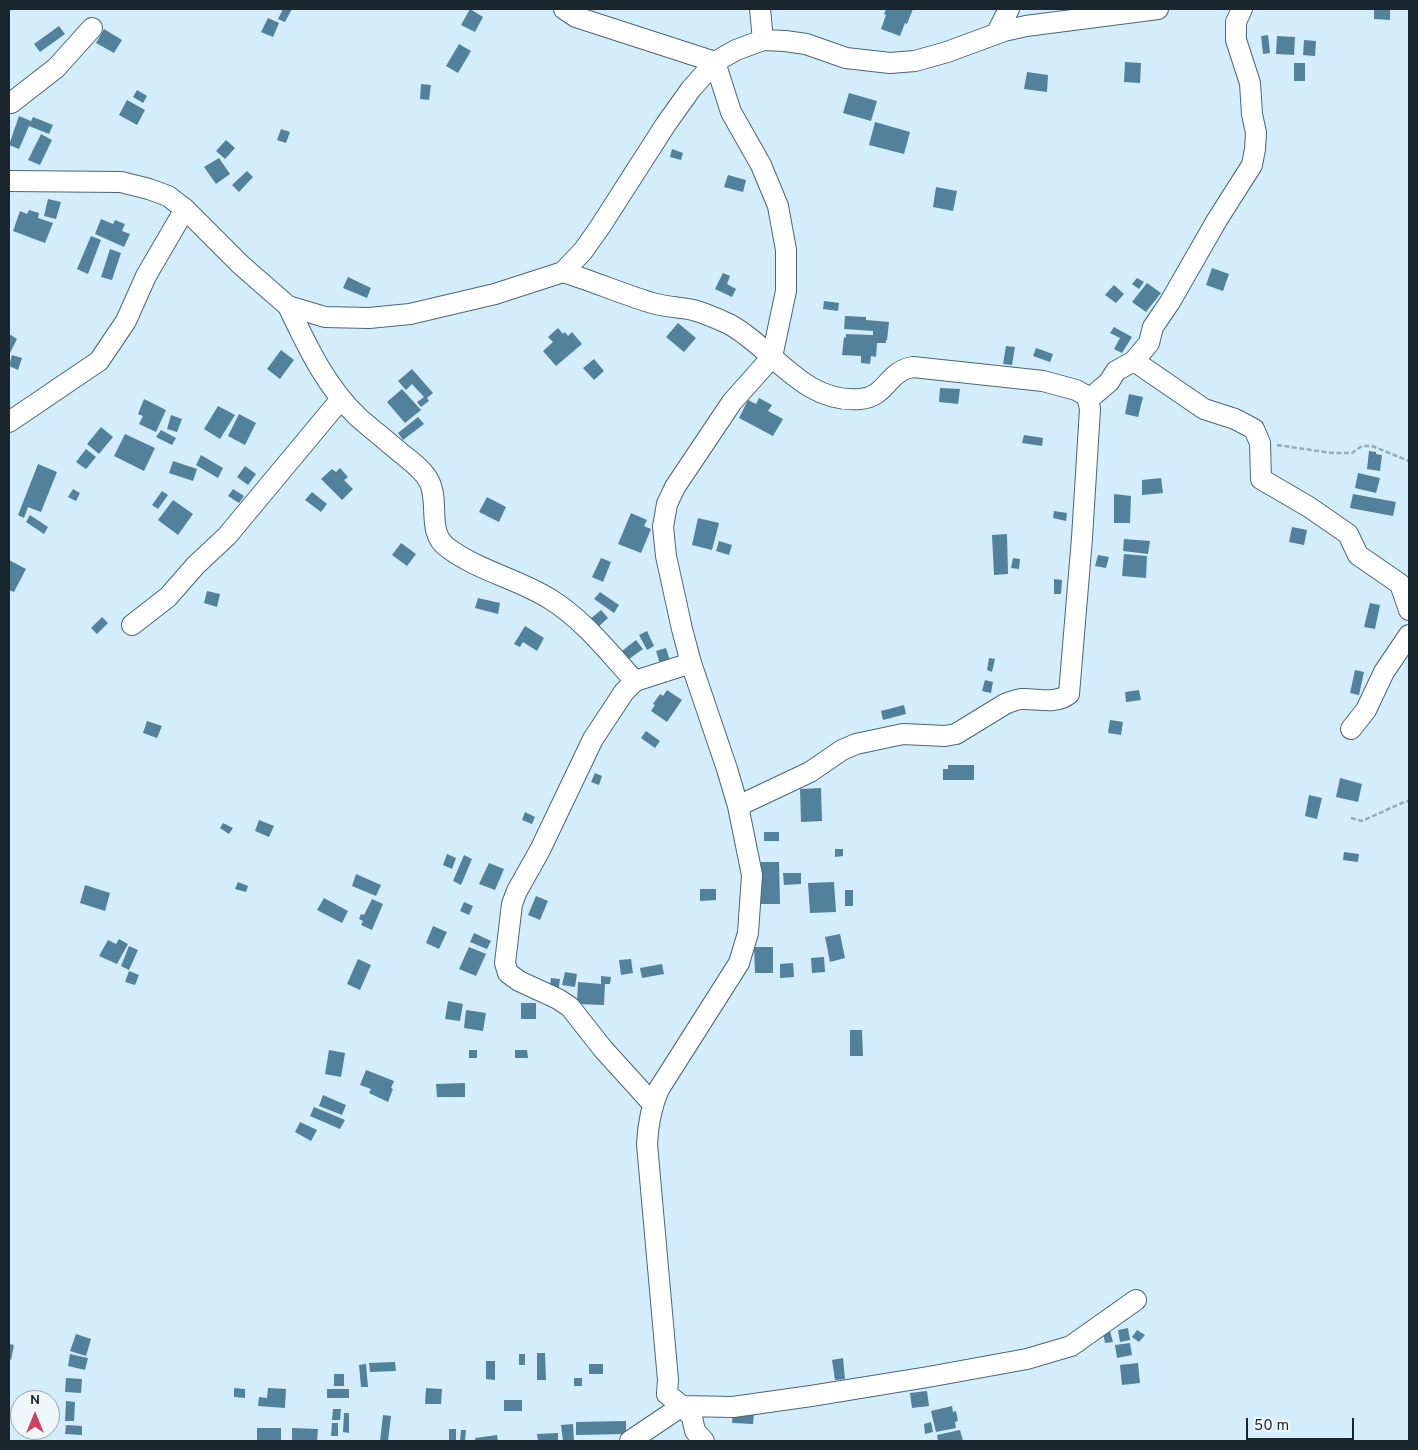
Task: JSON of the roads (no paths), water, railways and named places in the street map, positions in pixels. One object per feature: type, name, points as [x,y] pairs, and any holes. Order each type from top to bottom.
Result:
[{"type":"street","points":[[564,9],[576,17],[650,43],[715,62]]},
{"type":"street","points":[[760,9],[763,40]]},
{"type":"street","points":[[996,34],[1009,9]]},
{"type":"street","points":[[288,306],[325,317],[369,318],[410,314],[495,294],[563,272],[583,251],[691,89],[715,62],[736,50],[763,40],[806,44],[846,58],[890,63],[915,60],[947,52],[996,34],[1026,26],[1158,9]]},
{"type":"street","points":[[1088,400],[1110,382],[1116,372],[1134,362],[1149,343],[1153,328],[1180,287],[1217,220],[1252,165],[1256,149],[1256,133],[1252,114],[1250,83],[1236,40],[1236,22],[1242,9]]},
{"type":"street","points":[[10,102],[56,68],[92,28]]},
{"type":"street","points":[[704,1441],[695,1431],[692,1417],[667,1394],[667,1370],[647,1144],[648,1120],[652,1103],[659,1089],[738,963],[748,933],[752,876],[738,806],[691,663],[682,629],[666,556],[663,527],[667,504],[675,486],[732,402],[772,356],[786,291],[786,250],[778,206],[761,165],[731,112],[715,62]]},
{"type":"street","points":[[10,183],[121,182],[168,196],[185,209],[241,265],[288,306],[312,356],[341,399],[358,417],[421,470],[430,482],[435,524],[439,537],[448,548],[471,562],[514,580],[551,600],[578,619],[635,681]]},
{"type":"street","points":[[9,422],[99,361],[126,321],[146,276],[185,209]]},
{"type":"street","points":[[563,272],[651,303],[695,311],[729,324],[772,356],[800,381],[820,392],[844,398],[861,399],[874,395],[887,385],[894,374],[903,368],[913,367],[1043,381],[1076,390],[1085,395],[1088,400],[1090,409],[1082,538],[1069,694],[1057,700],[1020,699],[1012,701],[956,734],[945,736],[903,734],[856,744],[842,750],[810,772],[738,806]]},
{"type":"street","points":[[1134,362],[1204,409],[1235,419],[1254,429],[1260,443],[1261,479],[1348,534],[1358,554],[1400,584],[1409,610]]},
{"type":"street","points":[[132,625],[168,597],[196,564],[227,536],[341,399]]},
{"type":"street","points":[[1351,729],[1366,710],[1384,672],[1409,635]]},
{"type":"street","points":[[652,1103],[603,1048],[570,1007],[558,999],[519,982],[508,973],[505,963],[512,904],[517,891],[594,740],[624,692],[635,681],[691,663]]},
{"type":"street","points":[[630,1441],[682,1406],[734,1407],[928,1377],[1027,1359],[1071,1346],[1136,1300]]}]
